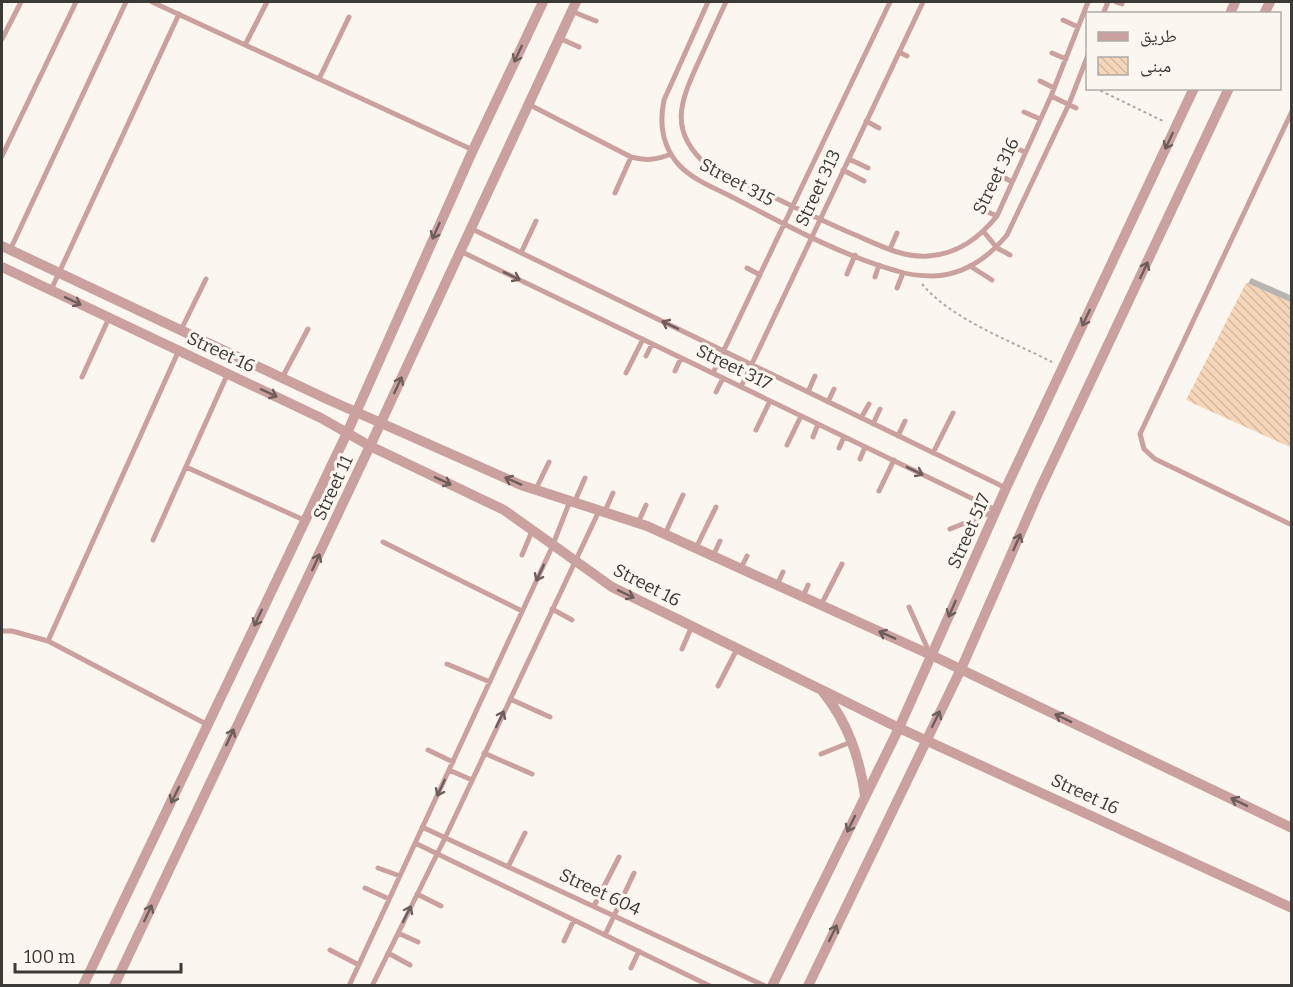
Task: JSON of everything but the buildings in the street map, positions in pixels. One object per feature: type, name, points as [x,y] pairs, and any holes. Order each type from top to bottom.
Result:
[{"type":"street","name":"Street 11","points":[[83,986],[347,433],[473,150],[543,2]]},
{"type":"street","name":"Street 11","points":[[114,986],[370,446],[574,6]]},
{"type":"street","name":"Street 517","points":[[772,986],[899,728],[1006,488],[1193,90]]},
{"type":"street","points":[[808,986],[961,669],[1039,491],[1228,90]]},
{"type":"street","name":"Street 16","points":[[6,248],[381,422],[536,489],[638,523],[741,568],[961,669],[1292,828]]},
{"type":"street","name":"Street 16","points":[[2,267],[228,374],[370,446],[504,510],[552,547],[612,587],[899,728],[1292,908]]},
{"type":"street","points":[[821,689],[839,714],[853,741],[861,768],[865,797]]},
{"type":"lane","points":[[2,39],[21,2]]},
{"type":"lane","points":[[2,156],[76,2]]},
{"type":"lane","points":[[6,248],[126,2]]},
{"type":"lane","points":[[152,2],[473,150]]},
{"type":"lane","points":[[245,45],[267,2]]},
{"type":"lane","name":"Street 315","points":[[708,2],[664,100],[661,114],[663,135],[671,154],[690,174],[812,237]]},
{"type":"lane","name":"Street 315","points":[[726,2],[682,97],[680,112],[687,142],[695,154],[707,165],[820,219]]},
{"type":"lane","name":"Street 313","points":[[713,373],[890,2]]},
{"type":"lane","name":"Street 313","points":[[741,387],[923,2]]},
{"type":"lane","name":"Street 316","points":[[820,219],[906,255],[927,256],[948,253],[967,245],[984,232],[997,216],[1051,96],[1088,2]]},
{"type":"lane","points":[[574,6],[596,21]]},
{"type":"lane","points":[[51,290],[179,14]]},
{"type":"lane","points":[[319,79],[350,17]]},
{"type":"lane","points":[[1063,20],[1078,27]]},
{"type":"lane","points":[[914,21],[921,25]]},
{"type":"lane","points":[[559,38],[579,47]]},
{"type":"lane","points":[[899,52],[907,56]]},
{"type":"lane","points":[[1052,53],[1066,59]]},
{"type":"lane","name":"Street 316","points":[[812,237],[903,273],[935,276],[970,266],[996,248],[1015,221],[1086,62]]},
{"type":"lane","points":[[680,65],[694,71]]},
{"type":"lane","points":[[886,79],[892,84]]},
{"type":"lane","points":[[1040,81],[1054,88]]},
{"type":"lane","points":[[1051,96],[1077,108]]},
{"type":"lane","points":[[528,104],[631,157],[644,160],[658,159],[671,154]]},
{"type":"lane","points":[[1292,111],[1140,434],[1144,449],[1155,459],[1292,525]]},
{"type":"lane","points":[[1024,112],[1040,119]]},
{"type":"lane","points":[[866,121],[879,128]]},
{"type":"lane","points":[[1055,133],[1063,136]]},
{"type":"lane","points":[[1013,147],[1025,152]]},
{"type":"lane","points":[[615,193],[631,157]]},
{"type":"lane","points":[[849,159],[868,168]]},
{"type":"lane","points":[[1040,165],[1048,168]]},
{"type":"lane","points":[[843,170],[864,181]]},
{"type":"lane","points":[[998,174],[1012,182]]},
{"type":"lane","points":[[983,210],[997,216]]},
{"type":"lane","points":[[520,253],[536,221]]},
{"type":"lane","points":[[1015,221],[1022,224]]},
{"type":"lane","name":"Street 317","points":[[470,228],[1006,488]]},
{"type":"lane","points":[[984,232],[996,248],[1010,255]]},
{"type":"lane","points":[[890,249],[897,233]]},
{"type":"lane","name":"Street 317","points":[[460,251],[996,510]]},
{"type":"lane","points":[[847,274],[855,255]]},
{"type":"lane","points":[[875,277],[879,265]]},
{"type":"lane","points":[[970,266],[992,280]]},
{"type":"lane","points":[[747,268],[760,275]]},
{"type":"lane","points":[[897,288],[903,273]]},
{"type":"lane","points":[[181,330],[206,279]]},
{"type":"lane","points":[[82,377],[109,318]]},
{"type":"lane","points":[[282,378],[308,329]]},
{"type":"lane","points":[[626,373],[643,339]]},
{"type":"lane","points":[[646,356],[652,344]]},
{"type":"lane","points":[[48,642],[178,350]]},
{"type":"lane","points":[[675,371],[681,358]]},
{"type":"lane","points":[[153,540],[228,374]]},
{"type":"lane","points":[[808,392],[815,376]]},
{"type":"lane","points":[[716,392],[723,378]]},
{"type":"lane","points":[[828,402],[834,389]]},
{"type":"lane","points":[[756,430],[770,401]]},
{"type":"lane","points":[[861,418],[869,404]]},
{"type":"lane","points":[[873,424],[880,409]]},
{"type":"lane","points":[[933,453],[953,413]]},
{"type":"lane","points":[[787,446],[801,416]]},
{"type":"lane","points":[[898,436],[905,421]]},
{"type":"lane","points":[[813,437],[818,424]]},
{"type":"lane","points":[[839,448],[844,437]]},
{"type":"lane","points":[[860,459],[865,447]]},
{"type":"lane","points":[[879,491],[894,460]]},
{"type":"lane","points":[[536,489],[549,462]]},
{"type":"lane","points":[[186,466],[304,520]]},
{"type":"lane","points":[[349,986],[585,478]]},
{"type":"lane","points":[[372,986],[445,838],[574,562],[613,493]]},
{"type":"lane","points":[[665,534],[683,495]]},
{"type":"lane","points":[[638,523],[646,505]]},
{"type":"lane","points":[[696,548],[716,507]]},
{"type":"lane","points":[[950,529],[996,510]]},
{"type":"lane","points":[[522,555],[532,531]]},
{"type":"lane","points":[[383,542],[522,611]]},
{"type":"lane","points":[[713,556],[720,542]]},
{"type":"lane","points":[[741,568],[747,556]]},
{"type":"lane","points":[[821,605],[842,564]]},
{"type":"lane","points":[[777,585],[783,572]]},
{"type":"lane","points":[[803,597],[808,585]]},
{"type":"lane","points":[[909,607],[931,655]]},
{"type":"lane","points":[[552,609],[572,620]]},
{"type":"lane","points":[[682,648],[692,626]]},
{"type":"lane","points":[[2,631],[12,631],[48,642],[208,725]]},
{"type":"lane","points":[[718,686],[737,649]]},
{"type":"lane","points":[[447,664],[490,682]]},
{"type":"lane","points":[[510,699],[550,717]]},
{"type":"lane","points":[[821,754],[853,741]]},
{"type":"lane","points":[[428,750],[453,762]]},
{"type":"lane","points":[[484,753],[532,774]]},
{"type":"lane","points":[[449,770],[472,780]]},
{"type":"lane","name":"Street 604","points":[[422,827],[765,986]]},
{"type":"lane","points":[[508,867],[525,833]]},
{"type":"lane","name":"Street 604","points":[[415,843],[710,986]]},
{"type":"lane","points":[[594,906],[619,857]]},
{"type":"lane","points":[[378,868],[400,876]]},
{"type":"lane","points":[[605,935],[634,873]]},
{"type":"lane","points":[[365,888],[389,899]]},
{"type":"lane","points":[[417,894],[441,906]]},
{"type":"lane","points":[[564,940],[574,920]]},
{"type":"lane","points":[[398,933],[418,942]]},
{"type":"lane","points":[[330,950],[359,965]]},
{"type":"lane","points":[[631,968],[639,951]]},
{"type":"lane","points":[[388,953],[410,965]]},
{"type":"path","points":[[1099,90],[1176,127]]},
{"type":"path","points":[[915,275],[928,292],[964,317],[1063,368]]}]
